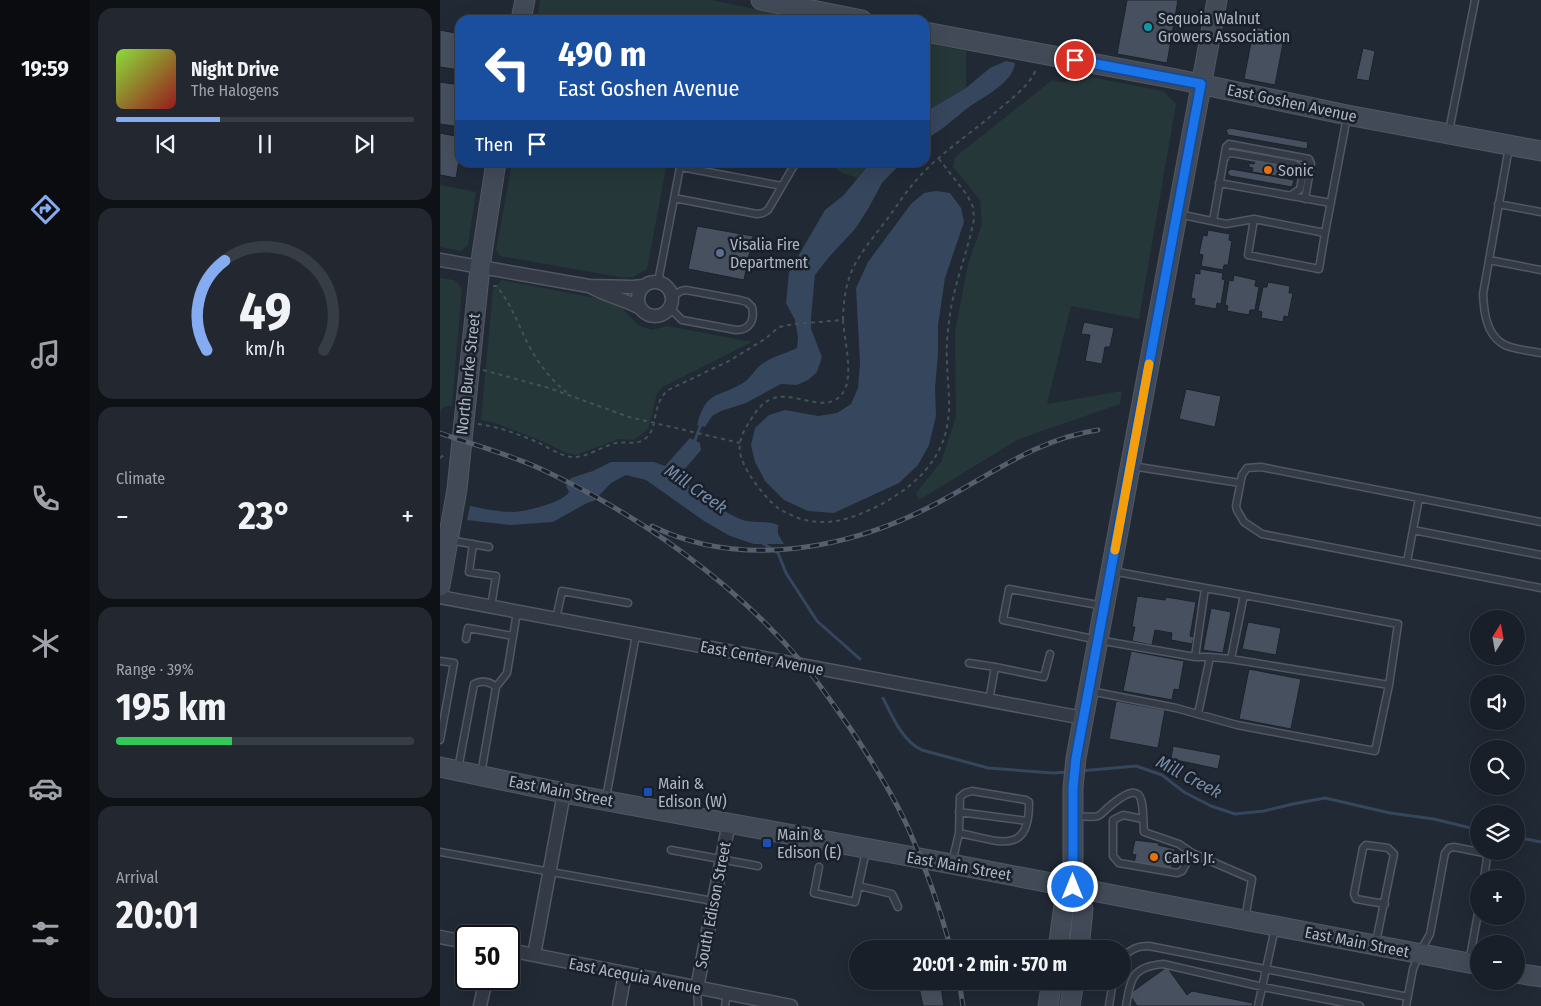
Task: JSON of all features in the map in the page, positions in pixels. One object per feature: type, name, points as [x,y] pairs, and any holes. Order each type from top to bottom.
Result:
[{"type":"street","points":[[522,15],[525,0]]},
{"type":"street","points":[[761,0],[837,15]]},
{"type":"street","points":[[1081,940],[1084,909],[1073,887],[1073,788],[1076,763],[1217,0]]},
{"type":"street","name":"East Goshen Avenue","points":[[930,33],[1541,151]]},
{"type":"street","name":"North Burke Street","points":[[440,586],[457,489],[480,267],[495,167]]},
{"type":"street","points":[[440,260],[589,286],[644,286]]},
{"type":"street","points":[[589,286],[607,296],[617,297],[640,308],[647,315],[657,316],[662,315],[671,303],[668,288],[658,282],[648,283],[638,294],[640,308]]},
{"type":"street","name":"East Center Avenue","points":[[440,597],[1083,718]]},
{"type":"street","name":"East Main Street","points":[[449,769],[564,793],[729,822],[1470,963]]},
{"type":"street","points":[[534,955],[564,793]]},
{"type":"street","name":"South Edison Street","points":[[696,988],[729,822]]},
{"type":"street","points":[[1059,940],[1064,905],[1073,887]]},
{"type":"street","points":[[440,937],[455,940]]},
{"type":"street","name":"East Acequia Avenue","points":[[520,952],[696,988],[726,1000],[791,1006]]},
{"type":"street","points":[[619,1006],[625,973]]},
{"type":"street","points":[[1525,974],[1541,977]]},
{"type":"street","points":[[480,1006],[484,990]]},
{"type":"street","points":[[1048,1006],[1051,990]]},
{"type":"street","points":[[1070,1006],[1073,990]]},
{"type":"lane","points":[[1449,134],[1475,0]]},
{"type":"lane","points":[[1254,219],[1248,255],[1319,269],[1347,115]]},
{"type":"lane","points":[[1213,221],[1226,147],[1233,143],[1309,158],[1311,164],[1305,199]]},
{"type":"lane","points":[[1509,145],[1483,294],[1484,312],[1490,330],[1503,345],[1541,353]]},
{"type":"lane","points":[[1224,158],[1227,154],[1232,153],[1294,164],[1300,167],[1303,173],[1300,189],[1290,196]]},
{"type":"lane","points":[[658,282],[681,167]]},
{"type":"lane","points":[[691,167],[782,186]]},
{"type":"lane","points":[[674,198],[763,214],[768,210],[793,167]]},
{"type":"lane","points":[[1219,183],[1331,203]]},
{"type":"lane","points":[[1498,204],[1541,212]]},
{"type":"lane","points":[[1177,214],[1226,224],[1254,219],[1325,233]]},
{"type":"lane","points":[[1489,260],[1541,270]]},
{"type":"lane","points":[[682,290],[686,290],[747,302],[754,314],[749,327],[736,330],[682,320],[671,303],[682,290]]},
{"type":"lane","points":[[1131,466],[1240,483]]},
{"type":"lane","points":[[1541,522],[1261,467],[1247,468],[1242,475],[1236,506],[1238,515],[1249,526],[1262,534],[1541,588]]},
{"type":"lane","points":[[1408,562],[1419,498]]},
{"type":"lane","points":[[1413,530],[1541,555]]},
{"type":"lane","points":[[448,540],[489,547]]},
{"type":"lane","points":[[473,544],[469,572],[496,576],[491,607]]},
{"type":"lane","points":[[1089,691],[1176,708],[1237,725],[1375,751],[1389,685],[1398,624],[1111,571]]},
{"type":"lane","points":[[1195,657],[1205,588]]},
{"type":"lane","points":[[1105,606],[1009,589],[1003,620],[1098,640],[1195,657],[1210,656],[1231,659],[1389,685]]},
{"type":"lane","points":[[556,619],[562,591],[628,603]]},
{"type":"lane","points":[[1231,659],[1244,595]]},
{"type":"lane","points":[[480,776],[496,688],[507,673],[517,612]]},
{"type":"lane","points":[[466,640],[468,628],[514,636]]},
{"type":"lane","points":[[606,800],[636,634]]},
{"type":"lane","points":[[969,663],[1044,677],[1050,654]]},
{"type":"lane","points":[[1198,714],[1210,656]]},
{"type":"lane","points":[[440,661],[454,663],[440,740]]},
{"type":"lane","points":[[989,701],[995,667]]},
{"type":"lane","points":[[449,769],[474,684],[480,681],[491,683],[496,688]]},
{"type":"lane","points":[[952,864],[959,833],[960,797],[965,793],[972,791],[1026,800],[1029,805],[1026,828],[1020,838],[1011,842],[1001,842],[959,833]]},
{"type":"lane","points":[[1073,816],[1097,816],[1124,794],[1130,792],[1137,794],[1141,799],[1144,832],[1179,844],[1192,853],[1252,879],[1244,920]]},
{"type":"lane","points":[[959,812],[1027,821]]},
{"type":"lane","points":[[1143,819],[1123,815],[1113,820],[1113,856],[1119,863],[1177,874],[1182,871],[1192,853]]},
{"type":"lane","points":[[1376,946],[1385,904],[1394,854],[1388,848],[1366,845],[1363,848],[1354,894],[1356,898],[1385,904]]},
{"type":"lane","points":[[1406,1006],[1413,969],[1430,934],[1446,853],[1449,848],[1454,847],[1484,853],[1488,857],[1486,870]]},
{"type":"lane","points":[[819,867],[814,893],[856,902],[866,849]]},
{"type":"lane","points":[[671,850],[758,866]]},
{"type":"lane","points":[[440,852],[713,901]]},
{"type":"lane","points":[[859,886],[892,894],[898,907]]},
{"type":"lane","points":[[1258,1006],[1275,926]]},
{"type":"lane","points":[[1131,950],[1139,946],[1149,946],[1408,997]]},
{"type":"lane","points":[[1126,1006],[1130,982],[1139,972],[1150,965],[1163,964],[1263,987],[1360,1006]]},
{"type":"lane","points":[[696,988],[698,1006]]},
{"type":"lane","points":[[1108,1006],[1111,990]]},
{"type":"path","points":[[939,159],[967,195],[973,207],[974,219],[956,286],[947,336],[948,422],[943,439],[926,471],[916,482],[889,501],[847,519],[820,523],[790,515],[777,507],[764,494],[748,472],[740,452],[740,443],[744,429],[761,406],[774,398],[787,396],[816,402],[828,402],[836,400],[843,393],[848,381],[849,363],[843,320],[846,288],[858,257],[904,194],[921,175],[939,159],[982,124],[1034,75],[1039,54]]},
{"type":"path","points":[[490,285],[496,286],[503,293],[512,308],[528,345],[544,368],[563,390],[572,396]]},
{"type":"path","points":[[477,423],[495,426],[536,442],[564,456],[574,458],[619,442],[632,443],[641,441],[652,430],[661,396],[668,390],[729,361],[779,328],[794,324],[843,320]]},
{"type":"path","points":[[482,370],[549,388],[629,417],[740,443]]},
{"type":"path","points":[[440,458],[444,455]]},
{"type":"shaded area","points":[[540,0],[711,0],[784,15],[538,15]]},
{"type":"shaded area","points":[[930,44],[966,51],[966,88],[930,109]]},
{"type":"shaded area","points":[[1075,74],[1163,91],[1176,104],[1139,319],[1071,306],[1047,404],[1122,391],[1120,404],[1019,439],[919,500],[916,493],[941,462],[956,417],[955,332],[968,264],[982,224],[980,200],[953,167],[955,157],[1051,81],[1066,82]]},
{"type":"shaded area","points":[[511,167],[666,167],[647,269],[633,277],[620,277],[500,256],[496,250]]},
{"type":"shaded area","points":[[835,167],[867,167],[857,178],[842,173]]},
{"type":"shaded area","points":[[440,185],[476,192],[468,245],[461,251],[440,247]]},
{"type":"shaded area","points":[[440,278],[454,280],[462,288],[452,406],[446,406],[441,410],[440,417]]},
{"type":"shaded area","points":[[501,280],[616,302],[638,325],[652,330],[667,326],[752,342],[663,387],[657,393],[648,429],[634,440],[619,439],[576,455],[566,453],[544,442],[495,423],[481,420],[493,290]]},
{"type":"water","points":[[1006,61],[1015,63],[1009,77],[1003,83],[930,136],[930,109],[966,88],[990,68]]},
{"type":"water","points":[[867,167],[897,167],[882,183],[855,229],[815,275],[811,329],[822,357],[817,372],[808,380],[797,385],[781,384],[746,403],[721,411],[712,416],[705,427],[697,425],[704,406],[714,396],[743,383],[766,361],[797,348],[798,338],[795,320],[786,303],[789,272],[825,210],[844,195]]},
{"type":"water","points":[[936,191],[950,193],[961,208],[964,222],[945,278],[938,325],[935,388],[936,416],[929,445],[918,465],[899,483],[834,513],[808,511],[784,500],[765,481],[755,462],[751,445],[755,428],[769,415],[785,410],[818,416],[837,413],[851,404],[858,388],[860,363],[856,288],[868,262],[911,204],[924,193]]},
{"type":"water","points":[[690,438],[700,443],[701,450],[678,477],[708,500],[740,519],[778,525],[778,534],[784,544],[754,544],[730,536],[704,521],[646,480],[626,475],[611,483],[594,501],[553,522],[511,525],[467,520],[470,506],[514,512],[552,503],[569,492],[566,486],[571,478],[593,471],[611,462],[654,462],[665,466]]},
{"type":"building","name":"Sequoia Walnut Growers Association","points":[[1127,0],[1178,0],[1167,63],[1117,54]]},
{"type":"building","points":[[1254,27],[1285,33],[1275,85],[1244,79]]},
{"type":"building","points":[[440,30],[455,33],[455,69],[440,67]]},
{"type":"building","points":[[1363,48],[1375,51],[1369,81],[1356,79]]},
{"type":"building","points":[[440,82],[455,84],[455,126],[440,124]]},
{"type":"building","points":[[1230,128],[1308,142],[1307,149],[1228,135],[1226,130]]},
{"type":"building","points":[[440,133],[455,136],[455,167],[458,167],[456,178],[440,175]]},
{"type":"building","name":"Sonic","points":[[1255,160],[1284,165],[1282,177],[1252,172],[1253,168],[1249,167],[1249,163],[1254,164]]},
{"type":"building","points":[[1231,169],[1294,180],[1292,187],[1230,176],[1227,172]]},
{"type":"building","name":"Visalia Fire Department","points":[[697,226],[753,236],[744,280],[688,269]]},
{"type":"building","points":[[1208,230],[1230,234],[1229,240],[1232,241],[1228,265],[1224,265],[1223,270],[1201,266],[1203,255],[1199,254],[1203,235],[1207,236]]},
{"type":"building","points":[[1200,269],[1223,273],[1222,279],[1225,280],[1221,304],[1217,303],[1216,309],[1194,305],[1195,299],[1191,298],[1195,273],[1200,274]]},
{"type":"building","points":[[1234,275],[1256,280],[1255,286],[1259,287],[1255,310],[1250,310],[1249,315],[1227,311],[1228,306],[1225,305],[1229,280],[1233,281]]},
{"type":"building","points":[[1268,282],[1290,286],[1289,293],[1293,293],[1288,317],[1284,316],[1283,322],[1261,318],[1262,312],[1258,311],[1263,287],[1267,287]]},
{"type":"building","points":[[1084,322],[1114,328],[1110,347],[1105,347],[1102,364],[1085,361],[1090,335],[1081,334]]},
{"type":"building","points":[[1186,389],[1221,396],[1215,427],[1179,419]]},
{"type":"building","points":[[1137,596],[1165,600],[1166,597],[1196,602],[1190,636],[1194,637],[1192,644],[1171,640],[1172,633],[1155,630],[1152,645],[1132,641],[1135,627],[1132,627]]},
{"type":"building","points":[[1211,608],[1231,612],[1223,653],[1203,650]]},
{"type":"building","points":[[1248,622],[1281,628],[1276,655],[1242,649]]},
{"type":"building","points":[[1131,651],[1184,661],[1179,690],[1174,689],[1172,700],[1123,691]]},
{"type":"building","points":[[1249,669],[1301,679],[1291,729],[1239,719]]},
{"type":"building","points":[[1116,701],[1165,710],[1158,748],[1109,739]]},
{"type":"building","points":[[1173,746],[1221,755],[1218,769],[1171,759]]},
{"type":"building","name":"Carl's Jr.","points":[[1135,840],[1159,843],[1158,845],[1175,849],[1171,871],[1134,863],[1136,855],[1132,854]]},
{"type":"building","points":[[1167,967],[1187,995],[1192,991],[1253,1003],[1252,1006],[1137,1006],[1129,994]]},
{"type":"building","points":[[920,990],[941,990],[944,1006],[923,1006]]},
{"type":"waterway","points":[[694,443],[701,424]]},
{"type":"waterway","name":"Mill Creek","points":[[761,542],[778,553],[786,573],[817,621],[860,659]]},
{"type":"waterway","name":"Mill Creek","points":[[883,698],[904,735],[922,750],[988,768],[1053,773],[1069,772]]},
{"type":"waterway","name":"Mill Creek","points":[[1080,771],[1136,766],[1162,775],[1184,792],[1211,806],[1235,814],[1264,811],[1325,798],[1390,813],[1434,819],[1470,828]]},
{"type":"waterway","name":"Mill Creek","points":[[1525,839],[1541,842]]},
{"type":"railway","points":[[652,526],[687,540],[723,548],[761,550],[798,548],[836,541],[872,531],[908,517],[1036,449],[1076,434],[1098,430]]},
{"type":"railway","points":[[440,433],[504,454],[541,469],[614,507],[683,553],[748,606],[805,666],[874,765],[909,830],[921,859],[948,940]]},
{"type":"railway","points":[[960,990],[963,1006]]},
{"type":"slow traffic","points":[[1115,550],[1149,364]]},
{"type":"place","name":"Sequoia Walnut Growers Association","points":[[1148,27]]},
{"type":"place","name":"Sonic","points":[[1268,170]]},
{"type":"place","name":"Visalia Fire Department","points":[[720,253]]},
{"type":"place","name":"Main & Edison (W)","points":[[648,792]]},
{"type":"place","name":"Main & Edison (E)","points":[[767,843]]},
{"type":"place","name":"Carl's Jr.","points":[[1154,857]]},
{"type":"route","points":[[1073,887],[1073,788],[1076,758],[1201,84],[1075,60]]}]
